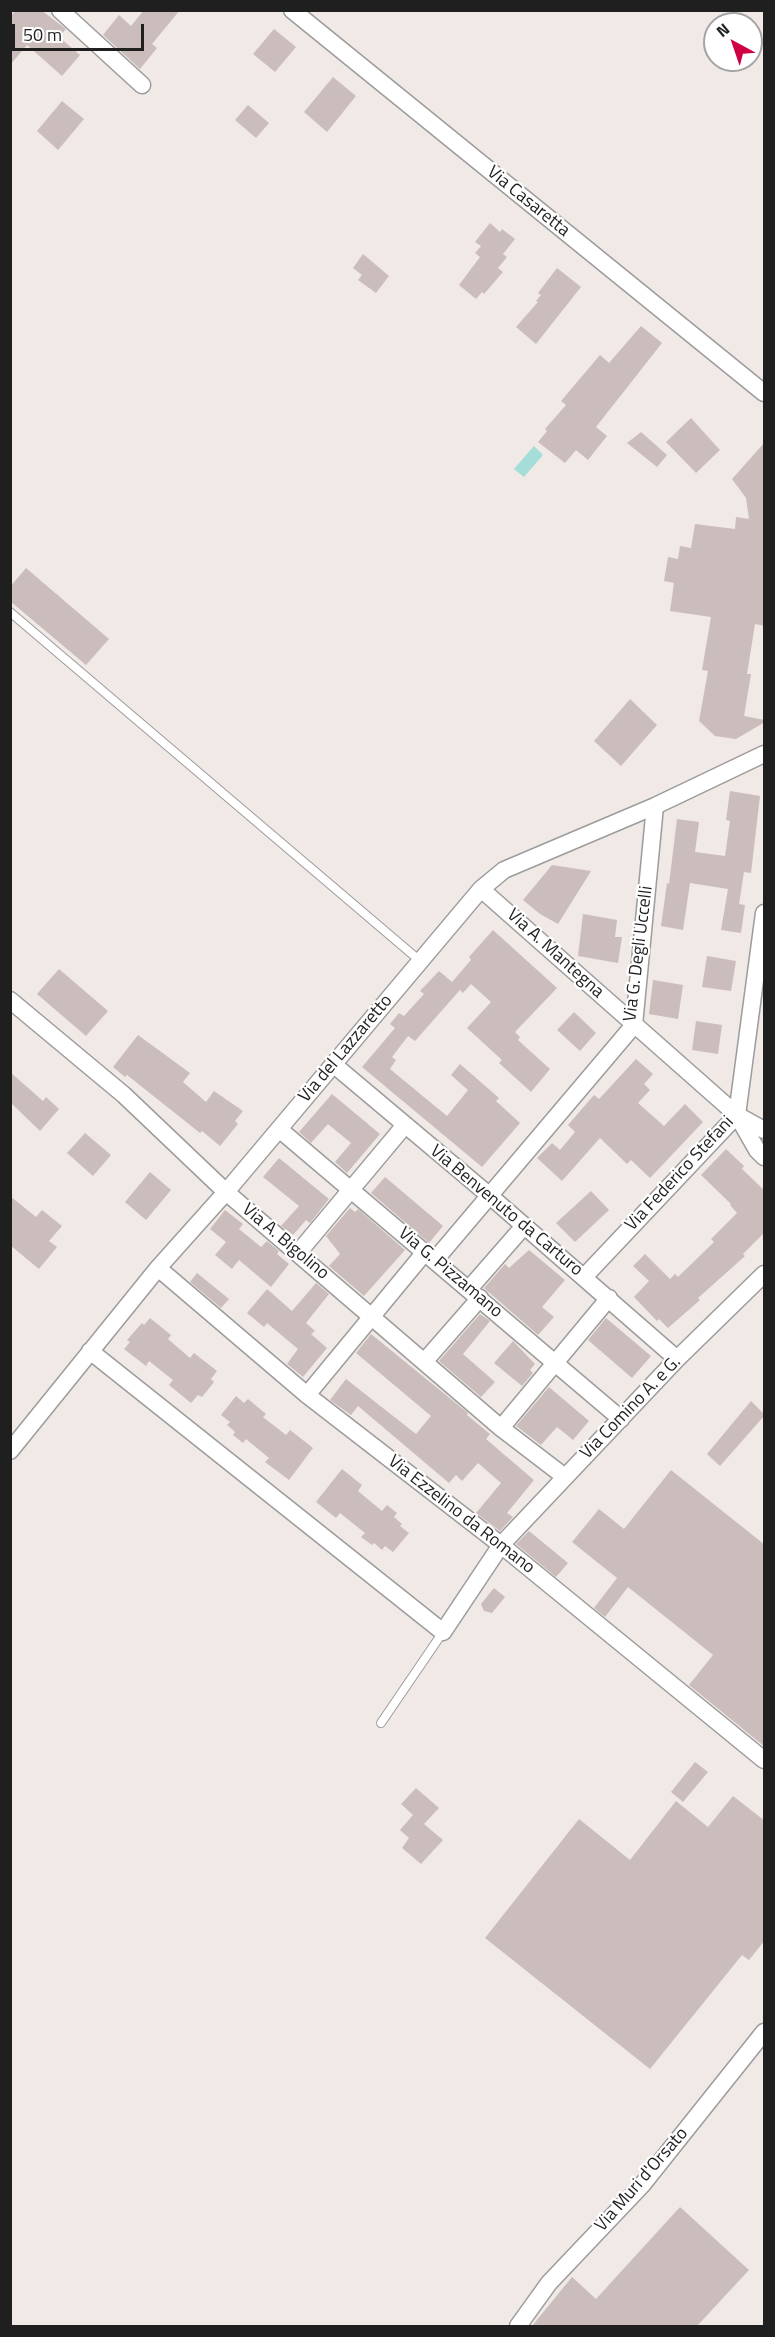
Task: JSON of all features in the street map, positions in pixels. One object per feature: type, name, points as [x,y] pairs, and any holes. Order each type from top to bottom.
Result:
[{"type":"street","points":[[60,10],[142,85]]},
{"type":"street","name":"Via Casaretta","points":[[292,10],[765,393]]},
{"type":"street","name":"Via del Lazzaretto","points":[[10,1451],[158,1268],[226,1192],[481,889],[504,870],[655,806],[765,754]]},
{"type":"street","name":"Via G. Degli Uccelli","points":[[307,1395],[372,1316],[490,1196],[634,1025],[655,806]]},
{"type":"street","name":"Via A. Mantegna","points":[[481,889],[737,1115],[765,1130]]},
{"type":"street","name":"Via Federico Stefani","points":[[584,1277],[737,1115],[765,913]]},
{"type":"street","name":"Via A. Bigolino","points":[[10,1000],[124,1095],[226,1192],[501,1428],[565,1477]]},
{"type":"street","name":"Via Benvenuto da Carturo","points":[[333,1064],[609,1298],[677,1359]]},
{"type":"street","name":"Via A. Mantegna","points":[[737,1115],[757,1150],[765,1157]]},
{"type":"street","points":[[298,1253],[405,1125]]},
{"type":"street","name":"Via G. Pizzamano","points":[[279,1129],[621,1419]]},
{"type":"street","points":[[424,1362],[524,1226]]},
{"type":"street","name":"Via Ezzelino da Romano","points":[[158,1268],[307,1395],[501,1545],[765,1760]]},
{"type":"street","name":"Via Comino A. e G.","points":[[443,1632],[501,1545],[677,1359],[765,1275]]},
{"type":"street","points":[[501,1428],[609,1298]]},
{"type":"street","points":[[90,1351],[443,1632]]},
{"type":"street","name":"Via Muri d'Orsato","points":[[518,2326],[549,2283],[642,2185],[765,2032]]},
{"type":"lane","points":[[10,612],[419,960]]},
{"type":"lane","points":[[381,1723],[443,1632]]},
{"type":"water","points":[[534,446],[543,455],[524,477],[514,469]]},
{"type":"building","points":[[16,10],[41,10],[66,29],[59,37],[80,55],[62,76],[27,45],[10,65],[10,17]]},
{"type":"building","points":[[144,10],[180,10],[152,44],[157,48],[140,69],[103,35],[119,15],[131,26]]},
{"type":"building","points":[[274,29],[296,47],[275,72],[253,54]]},
{"type":"building","points":[[333,77],[356,96],[327,132],[304,112]]},
{"type":"building","points":[[62,101],[84,119],[58,150],[37,131]]},
{"type":"building","points":[[248,105],[269,123],[256,138],[235,120]]},
{"type":"building","points":[[490,223],[500,232],[502,229],[515,239],[503,254],[507,257],[498,268],[503,272],[484,294],[482,292],[476,299],[459,285],[480,257],[475,253],[481,246],[475,242]]},
{"type":"building","points":[[363,254],[389,276],[376,293],[358,280],[362,275],[353,268]]},
{"type":"building","points":[[557,268],[581,287],[536,344],[516,327],[538,302],[536,301],[541,295],[538,293]]},
{"type":"building","points":[[641,326],[662,343],[596,427],[607,436],[588,460],[576,450],[565,463],[538,442],[547,431],[545,429],[566,405],[561,401],[600,355],[609,363]]},
{"type":"building","points":[[691,418],[720,450],[696,473],[666,442]]},
{"type":"building","points":[[641,432],[667,455],[657,467],[627,443]]},
{"type":"building","points":[[765,442],[765,626],[755,624],[747,674],[751,674],[744,716],[765,720],[765,722],[736,739],[715,736],[699,721],[708,671],[702,670],[711,617],[670,611],[674,583],[664,581],[668,557],[678,559],[680,546],[691,548],[695,524],[735,529],[736,517],[749,519],[746,498],[732,479]]},
{"type":"building","points":[[26,568],[109,639],[86,665],[10,601],[10,587]]},
{"type":"building","points":[[630,699],[657,725],[621,766],[594,741]]},
{"type":"building","points":[[730,791],[760,796],[751,873],[744,872],[739,904],[745,905],[741,933],[721,930],[728,889],[690,883],[683,930],[661,926],[677,819],[699,822],[695,852],[725,856],[730,821],[726,820]]},
{"type":"building","points":[[552,865],[591,871],[558,924],[540,914],[523,900]]},
{"type":"building","points":[[583,914],[617,920],[615,937],[622,937],[618,963],[578,956]]},
{"type":"building","points":[[493,930],[557,988],[515,1032],[520,1037],[518,1040],[550,1069],[531,1092],[499,1063],[502,1060],[467,1028],[491,1002],[471,984],[463,993],[460,990],[415,1041],[408,1036],[392,1057],[396,1060],[390,1069],[447,1116],[468,1090],[451,1075],[460,1064],[499,1098],[496,1101],[520,1123],[482,1167],[362,1067],[395,1028],[390,1024],[399,1013],[404,1016],[424,994],[420,991],[439,971],[452,982],[471,960],[469,957]]},
{"type":"building","points":[[707,956],[736,961],[731,991],[702,987]]},
{"type":"building","points":[[59,969],[108,1011],[86,1036],[37,994]]},
{"type":"building","points":[[653,980],[683,985],[678,1019],[649,1014]]},
{"type":"building","points":[[574,1012],[596,1033],[580,1051],[557,1030]]},
{"type":"building","points":[[696,1021],[722,1025],[718,1054],[692,1050]]},
{"type":"building","points":[[138,1035],[190,1073],[183,1082],[206,1102],[214,1091],[243,1111],[235,1121],[238,1124],[220,1146],[202,1131],[200,1133],[127,1075],[125,1077],[113,1067]]},
{"type":"building","points":[[636,1059],[653,1074],[644,1084],[650,1090],[638,1103],[664,1126],[685,1104],[703,1122],[650,1178],[631,1160],[627,1164],[600,1138],[562,1181],[537,1158],[552,1143],[560,1150],[575,1132],[568,1125],[594,1095],[599,1099]]},
{"type":"building","points":[[10,1072],[43,1101],[46,1097],[59,1109],[40,1131],[10,1102]]},
{"type":"building","points":[[332,1094],[380,1134],[347,1173],[335,1162],[351,1143],[328,1124],[311,1143],[299,1132]]},
{"type":"building","points":[[85,1133],[111,1155],[93,1176],[67,1153]]},
{"type":"building","points":[[726,1149],[744,1166],[742,1169],[765,1191],[765,1232],[743,1254],[745,1256],[668,1328],[659,1319],[657,1321],[634,1297],[649,1281],[633,1266],[645,1254],[670,1279],[675,1274],[678,1277],[714,1242],[711,1239],[737,1213],[731,1204],[701,1175]]},
{"type":"building","points":[[279,1158],[329,1199],[310,1223],[306,1220],[293,1235],[281,1226],[299,1206],[263,1177]]},
{"type":"building","points":[[150,1172],[171,1190],[146,1220],[125,1202]]},
{"type":"building","points":[[385,1177],[443,1226],[429,1243],[371,1193]]},
{"type":"building","points":[[591,1191],[609,1210],[575,1242],[556,1223]]},
{"type":"building","points":[[10,1196],[36,1217],[42,1210],[62,1226],[49,1241],[57,1247],[39,1269],[10,1245]]},
{"type":"building","points":[[350,1208],[355,1212],[358,1209],[405,1250],[364,1296],[329,1266],[340,1254],[326,1236]]},
{"type":"building","points":[[225,1210],[243,1224],[239,1229],[261,1247],[267,1241],[289,1264],[271,1287],[239,1260],[232,1269],[215,1255],[226,1242],[210,1229]]},
{"type":"building","points":[[529,1250],[565,1280],[542,1307],[554,1317],[538,1335],[484,1288],[505,1264],[509,1268]]},
{"type":"building","points":[[197,1273],[229,1299],[221,1308],[190,1282]]},
{"type":"building","points":[[316,1283],[329,1294],[306,1323],[315,1331],[311,1334],[327,1348],[303,1377],[287,1364],[298,1349],[267,1323],[264,1327],[247,1313],[267,1289],[292,1311]]},
{"type":"building","points":[[480,1314],[490,1321],[463,1354],[495,1382],[481,1397],[439,1361]]},
{"type":"building","points":[[150,1318],[171,1335],[168,1339],[190,1358],[194,1353],[217,1371],[211,1379],[214,1382],[202,1397],[198,1395],[191,1403],[169,1385],[173,1380],[149,1361],[146,1366],[124,1349],[130,1342],[127,1340],[142,1323],[144,1325]]},
{"type":"building","points":[[606,1318],[651,1356],[632,1378],[588,1340]]},
{"type":"building","points":[[371,1334],[468,1413],[467,1415],[490,1434],[486,1439],[534,1480],[507,1513],[513,1517],[500,1531],[476,1513],[501,1483],[478,1463],[462,1481],[456,1475],[449,1483],[358,1406],[351,1415],[330,1400],[346,1379],[416,1434],[431,1416],[356,1353]]},
{"type":"building","points":[[513,1341],[535,1364],[530,1370],[533,1373],[522,1386],[494,1363]]},
{"type":"building","points":[[549,1387],[589,1421],[573,1440],[557,1427],[541,1445],[516,1426]]},
{"type":"building","points":[[236,1396],[244,1403],[248,1399],[266,1414],[263,1417],[286,1435],[290,1430],[313,1448],[289,1480],[265,1462],[269,1458],[246,1439],[243,1443],[233,1435],[235,1432],[227,1425],[230,1422],[221,1415]]},
{"type":"building","points":[[751,1401],[765,1415],[720,1466],[707,1454]]},
{"type":"building","points":[[342,1469],[362,1485],[358,1491],[382,1511],[387,1505],[397,1513],[394,1517],[409,1533],[393,1552],[385,1546],[382,1550],[374,1543],[372,1545],[361,1537],[365,1533],[340,1513],[336,1518],[316,1502]]},
{"type":"building","points":[[671,1470],[765,1545],[765,1747],[689,1685],[713,1655],[628,1587],[605,1617],[594,1608],[617,1578],[572,1542],[599,1509],[624,1529]]},
{"type":"building","points":[[529,1531],[568,1563],[556,1577],[516,1544]]},
{"type":"building","points":[[494,1588],[505,1597],[492,1613],[484,1611],[481,1604]]},
{"type":"building","points":[[695,1762],[708,1772],[683,1802],[671,1792]]},
{"type":"building","points":[[416,1788],[439,1808],[424,1824],[443,1840],[421,1864],[402,1848],[409,1838],[400,1830],[413,1815],[401,1804]]},
{"type":"building","points":[[733,1796],[765,1821],[765,1940],[749,1960],[742,1955],[650,2069],[485,1938],[579,1819],[630,1860],[676,1801],[708,1827]]},
{"type":"building","points":[[680,2207],[749,2270],[697,2326],[532,2326],[572,2277],[596,2299]]}]
